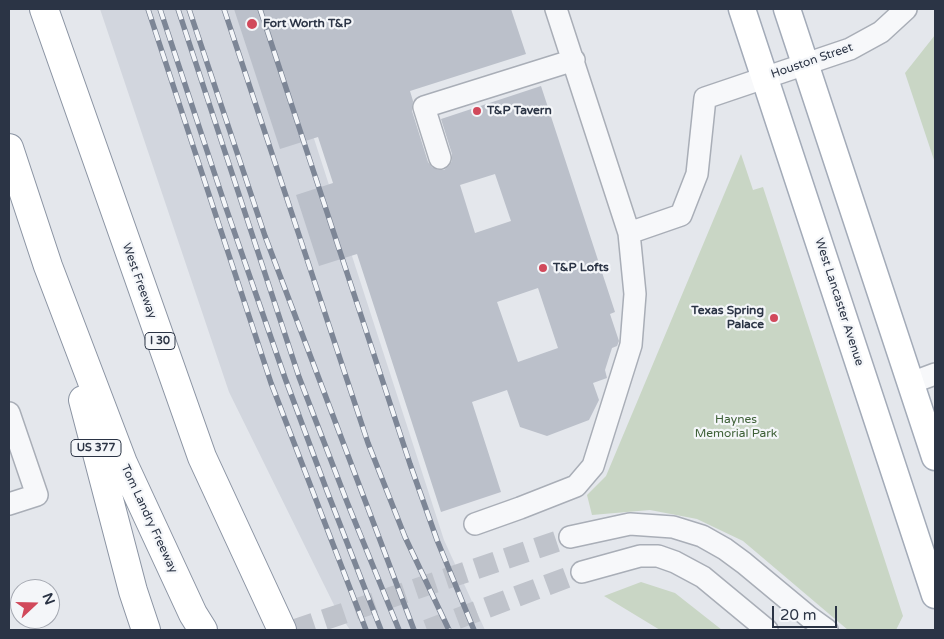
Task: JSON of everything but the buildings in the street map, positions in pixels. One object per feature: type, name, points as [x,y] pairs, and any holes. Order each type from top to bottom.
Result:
[{"type":"highway","name":"West Freeway","points":[[44,9],[202,457],[282,630]]},
{"type":"highway","points":[[9,148],[48,266]]},
{"type":"highway","name":"US 377","points":[[48,266],[133,591],[146,630]]},
{"type":"highway","name":"Tom Landry Freeway","points":[[48,266],[123,463],[202,630]]},
{"type":"main road","name":"West Lancaster Avenue","points":[[742,9],[935,595]]},
{"type":"main road","points":[[787,9],[935,457]]},
{"type":"street","points":[[475,524],[576,486],[593,466],[632,345],[635,294],[629,233],[556,9]]},
{"type":"street","name":"Houston Street","points":[[629,233],[680,215],[697,174],[705,98],[850,49],[881,32],[906,9]]},
{"type":"street","points":[[440,158],[424,108],[574,60]]},
{"type":"street","points":[[911,383],[935,374]]},
{"type":"street","points":[[9,413],[37,495],[9,504]]},
{"type":"street","points":[[570,537],[630,524],[673,527],[702,536],[726,549],[809,618],[827,630]]},
{"type":"street","points":[[582,572],[640,556],[658,556],[703,576],[767,630]]},
{"type":"shaded area","points":[[100,9],[272,9],[444,540],[485,630],[350,630],[335,607],[229,392]]},
{"type":"green space","points":[[935,35],[935,163],[905,73]]},
{"type":"green space","name":"Haynes Memorial Park","points":[[741,154],[753,190],[763,187],[903,616],[896,630],[848,630],[743,541],[697,519],[650,510],[592,515],[587,495],[606,476]]},
{"type":"green space","points":[[641,582],[675,593],[722,630],[660,630],[604,596]]},
{"type":"tunnel","points":[[294,630],[570,537]]},
{"type":"tunnel","points":[[427,630],[582,572]]},
{"type":"railway","points":[[148,9],[271,383],[366,630]]},
{"type":"railway","points":[[160,9],[285,378],[381,630]]},
{"type":"railway","points":[[178,9],[299,377],[399,630]]},
{"type":"railway","points":[[189,9],[265,236],[414,630]]},
{"type":"railway","points":[[224,9],[368,443],[405,537],[449,630]]},
{"type":"railway","points":[[260,9],[410,464],[437,540],[474,630]]},
{"type":"place","name":"Fort Worth T&P","points":[[252,24]]},
{"type":"place","name":"T&P Tavern","points":[[477,111]]},
{"type":"place","name":"T&P Lofts","points":[[543,268]]},
{"type":"place","name":"Texas Spring Palace","points":[[774,318]]}]
